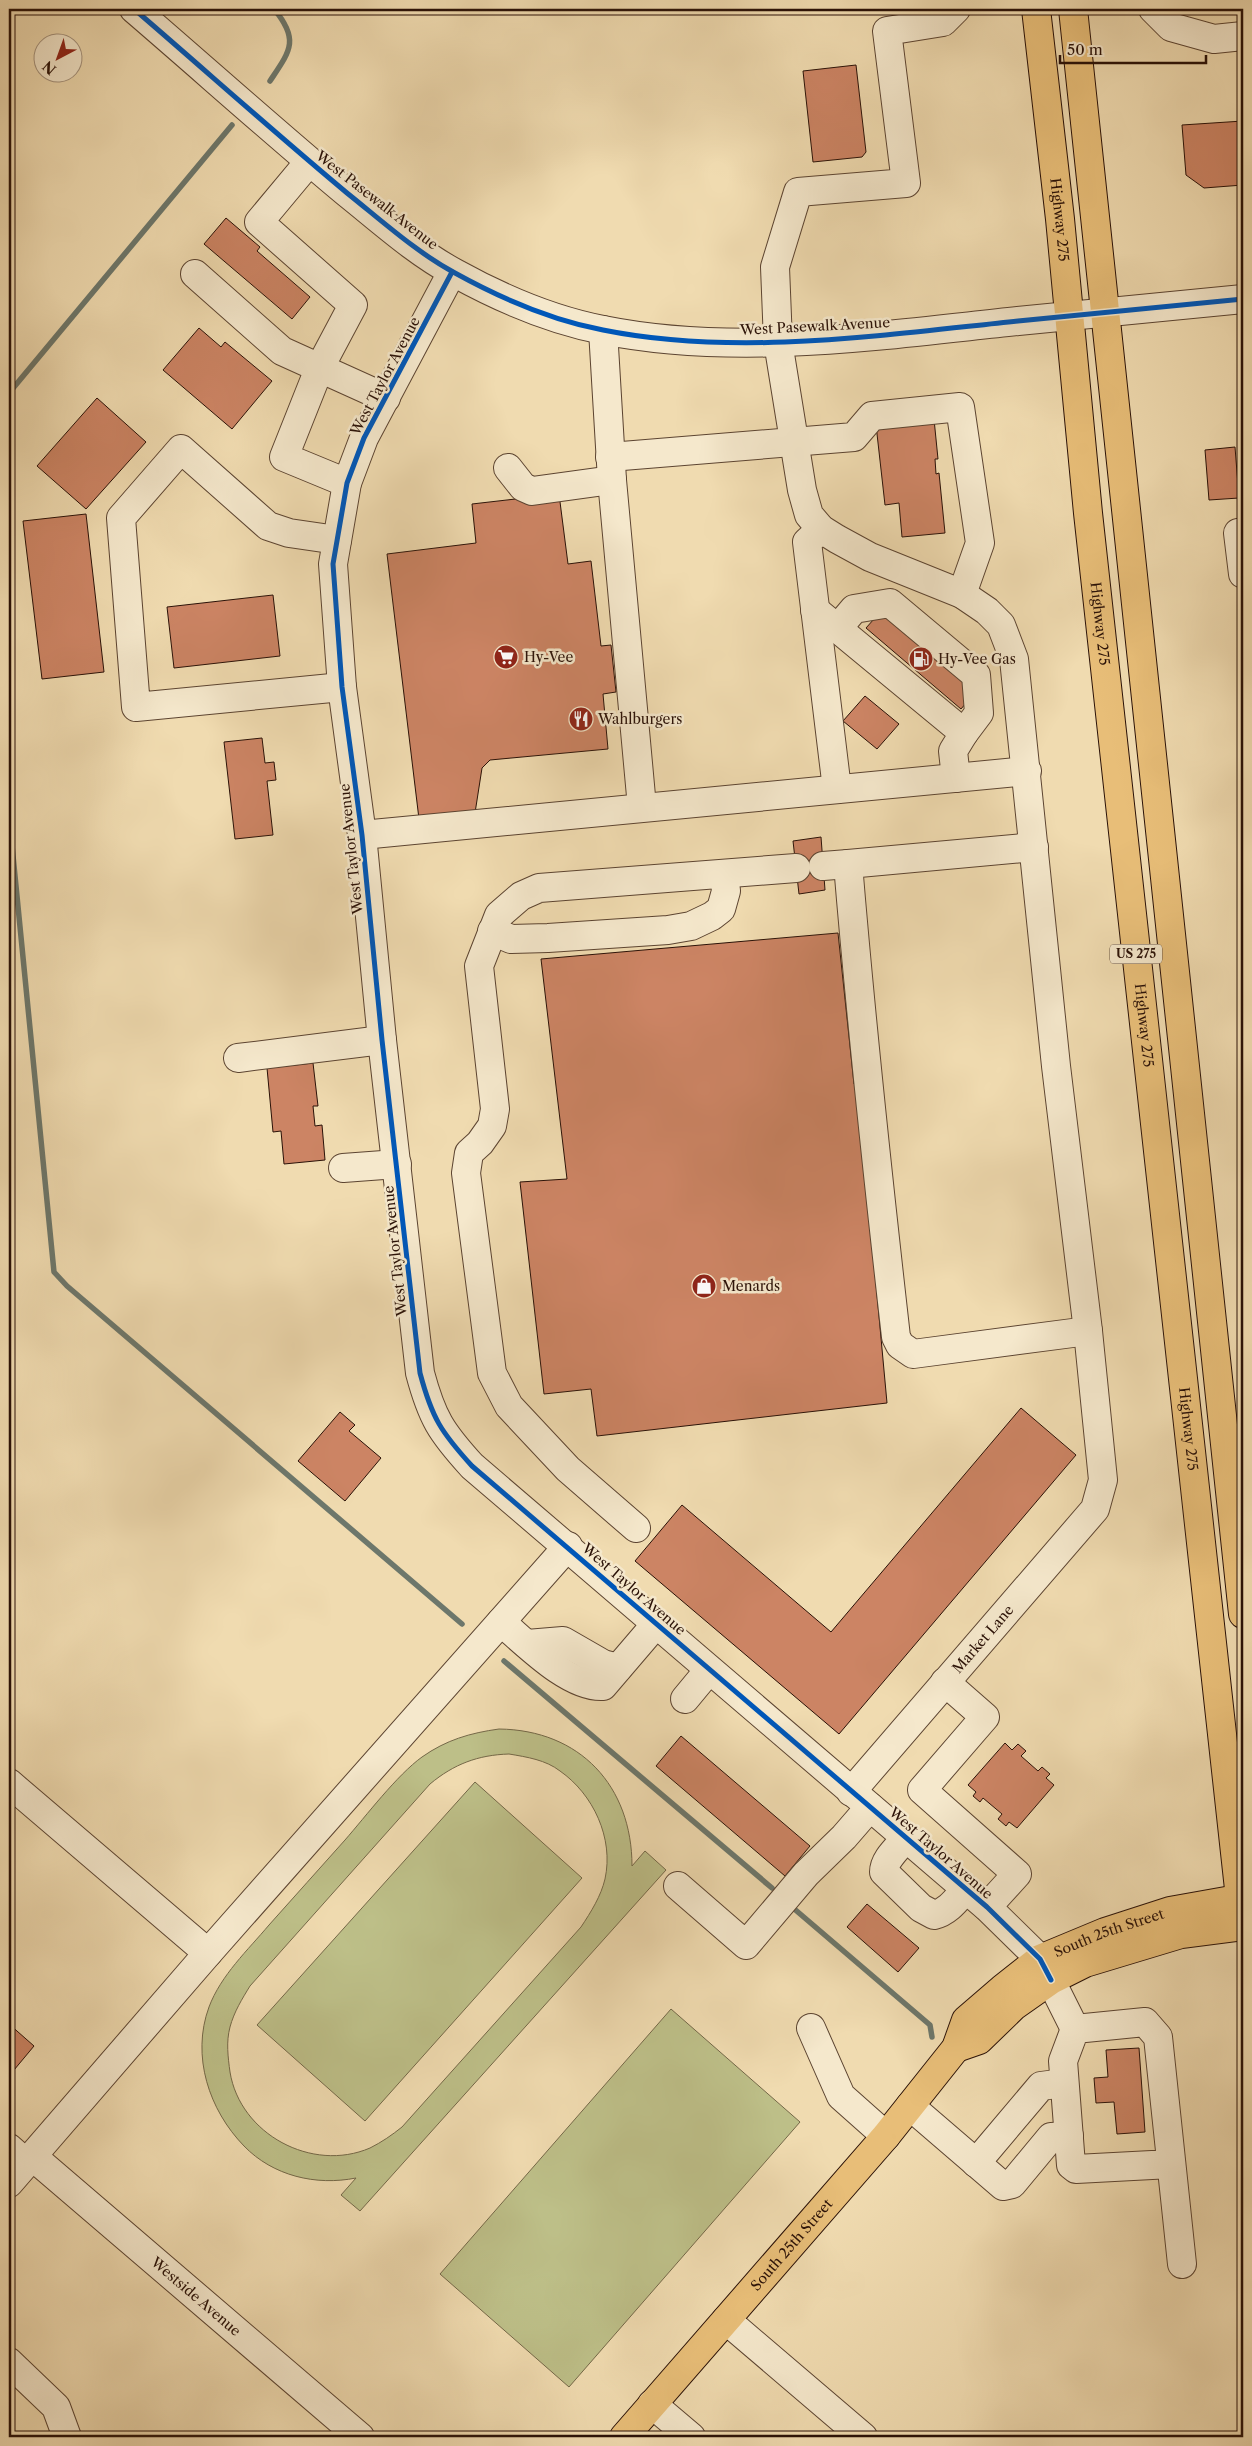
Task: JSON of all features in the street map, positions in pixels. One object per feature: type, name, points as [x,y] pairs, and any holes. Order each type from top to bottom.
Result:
[{"type":"main road","name":"Highway 275","points":[[1036,9],[1242,1912]]},
{"type":"main road","name":"US 275","points":[[1074,9],[1243,1614]]},
{"type":"main road","name":"South 25th Street","points":[[624,2437],[886,2136],[956,2048],[979,2040],[1014,2006],[1045,1970],[1105,1932],[1170,1911],[1242,1912]]},
{"type":"street","name":"West Pasewalk Avenue","points":[[134,9],[309,162],[404,239],[452,272],[504,299],[547,315],[603,330],[650,337],[716,342],[778,342],[940,330],[1243,299]]},
{"type":"street","points":[[956,9],[943,22],[887,31],[906,183],[798,192],[774,267],[778,342],[802,490],[810,515],[821,529],[870,557],[962,594],[987,611],[1001,625],[1014,659],[1027,771],[1057,1076],[1088,1331],[913,1354],[900,1345],[896,1337],[857,978],[836,865],[1034,847]]},
{"type":"street","points":[[1153,9],[1171,27],[1214,39],[1243,36]]},
{"type":"street","points":[[309,162],[258,222],[353,305],[319,369],[284,457],[347,483]]},
{"type":"street","name":"West Taylor Avenue","points":[[452,272],[364,438],[347,483],[333,564],[342,687],[362,835],[382,1040],[420,1373],[429,1406],[445,1436],[472,1466],[568,1546],[709,1670],[987,1907],[1045,1970],[1075,2029]]},
{"type":"street","points":[[195,274],[282,351],[386,398]]},
{"type":"street","points":[[603,330],[611,468],[642,807]]},
{"type":"street","points":[[508,468],[523,488],[532,491],[611,468],[794,440],[854,437],[872,416],[960,407],[980,543],[962,594]]},
{"type":"street","points":[[337,540],[289,533],[268,526],[181,449],[121,518],[136,707],[342,687]]},
{"type":"street","points":[[821,529],[808,542],[837,790]]},
{"type":"street","points":[[1243,532],[1238,533],[1243,574]]},
{"type":"street","points":[[838,628],[854,609],[890,603],[976,674],[980,714],[964,733],[953,751],[956,778]]},
{"type":"street","points":[[815,610],[964,733]]},
{"type":"street","points":[[362,835],[1027,771]]},
{"type":"street","points":[[636,1528],[568,1469],[509,1406],[492,1373],[466,1173],[469,1153],[480,1143],[492,1126],[494,1109],[479,966],[499,916],[521,896],[539,888],[796,868]]},
{"type":"street","points":[[492,931],[511,939],[539,939],[668,930],[691,926],[712,916],[721,909],[726,890],[724,874]]},
{"type":"street","points":[[238,1058],[382,1040]]},
{"type":"street","points":[[343,1168],[397,1164]]},
{"type":"street","name":"Market Lane","points":[[678,1886],[746,1945],[806,1874],[844,1837],[861,1800],[945,1682],[1095,1509],[1103,1480],[1088,1331]]},
{"type":"street","points":[[19,2163],[208,1953],[568,1546]]},
{"type":"street","points":[[501,1622],[550,1663],[592,1686],[603,1686],[656,1624]]},
{"type":"street","points":[[685,1699],[709,1670]]},
{"type":"street","points":[[945,1682],[985,1717],[922,1790],[1017,1874],[987,1907]]},
{"type":"street","points":[[9,1783],[208,1953]]},
{"type":"street","points":[[906,1838],[889,1858],[884,1866],[884,1872],[922,1908],[934,1915],[939,1914],[951,1905],[966,1889]]},
{"type":"street","points":[[1171,2164],[1076,2169],[1072,2165],[1063,2061],[1075,2029],[1145,2022],[1158,2037],[1182,2264]]},
{"type":"street","points":[[811,2028],[841,2096],[886,2136]]},
{"type":"street","points":[[976,2163],[1042,2086],[1064,2083]]},
{"type":"street","points":[[910,2106],[1003,2186],[1012,2184],[1051,2137],[1069,2136]]},
{"type":"street","name":"Westside Avenue","points":[[19,2163],[360,2437]]},
{"type":"street","points":[[726,2320],[863,2437]]},
{"type":"street","points":[[9,2362],[56,2407],[66,2437]]},
{"type":"street","points":[[652,2404],[691,2437]]},
{"type":"green space","points":[[499,1729],[528,1732],[554,1740],[577,1752],[596,1768],[611,1788],[623,1811],[630,1837],[632,1866],[645,1851],[666,1870],[360,2211],[341,2195],[356,2178],[326,2181],[296,2176],[282,2171],[268,2165],[255,2156],[232,2132],[221,2116],[213,2099],[203,2063],[202,2044],[209,2007],[220,1984],[236,1963],[402,1774],[422,1757],[440,1746],[468,1735]],"holes":[[[509,1754],[529,1758],[555,1767],[582,1792],[598,1818],[606,1848],[607,1864],[603,1885],[588,1916],[581,1927],[402,2127],[394,2133],[370,2148],[348,2154],[325,2155],[303,2151],[282,2143],[263,2130],[248,2114],[237,2094],[230,2072],[228,2038],[238,2006],[250,1986],[430,1784],[448,1771],[467,1762],[487,1756]]]},
{"type":"green space","points":[[475,1782],[582,1878],[365,2121],[257,2025]]},
{"type":"green space","points":[[671,2009],[800,2122],[569,2387],[440,2274]]},
{"type":"building","points":[[856,65],[866,152],[862,157],[813,162],[803,71]]},
{"type":"building","points":[[1243,121],[1243,185],[1204,188],[1186,175],[1182,125]]},
{"type":"building","points":[[226,218],[260,247],[257,251],[310,297],[292,319],[204,244]]},
{"type":"building","points":[[199,328],[221,347],[225,342],[272,381],[232,429],[163,370]]},
{"type":"building","points":[[97,398],[146,442],[86,509],[37,466]]},
{"type":"building","points":[[934,419],[938,459],[935,459],[936,474],[939,473],[945,533],[902,537],[899,503],[885,505],[876,425]]},
{"type":"building","points":[[1235,447],[1239,498],[1209,500],[1205,450]]},
{"type":"building","name":"Hy-Vee","points":[[559,494],[568,564],[591,561],[601,646],[611,645],[616,692],[603,694],[608,749],[490,760],[482,768],[475,813],[419,819],[387,554],[476,543],[472,504]]},
{"type":"building","points":[[86,514],[104,672],[42,679],[23,521]]},
{"type":"building","points":[[273,595],[280,656],[174,668],[167,607]]},
{"type":"building","points":[[882,610],[977,690],[961,709],[866,628]]},
{"type":"building","points":[[865,696],[899,724],[877,749],[843,721]]},
{"type":"building","points":[[262,738],[265,763],[274,762],[276,780],[267,781],[273,835],[235,839],[224,742]]},
{"type":"building","points":[[821,837],[825,890],[799,894],[793,841]]},
{"type":"building","name":"Menards","points":[[838,933],[854,1084],[863,1083],[866,1175],[887,1403],[597,1436],[591,1389],[544,1394],[520,1182],[567,1179],[541,959]]},
{"type":"building","points":[[313,1063],[318,1106],[313,1106],[315,1126],[322,1125],[325,1160],[284,1164],[281,1131],[273,1132],[267,1068]]},
{"type":"building","points":[[1021,1408],[1076,1455],[839,1734],[635,1561],[682,1505],[831,1632]]},
{"type":"building","points":[[340,1412],[355,1425],[349,1431],[381,1458],[345,1501],[298,1461]]},
{"type":"building","points":[[681,1736],[810,1846],[785,1876],[656,1766]]},
{"type":"building","points":[[1005,1743],[1012,1750],[1018,1744],[1026,1751],[1021,1756],[1038,1771],[1042,1767],[1050,1774],[1046,1778],[1054,1785],[1017,1828],[1009,1822],[1006,1826],[998,1819],[1002,1814],[983,1798],[980,1802],[973,1796],[976,1792],[968,1785]]},
{"type":"building","points":[[867,1904],[919,1948],[898,1972],[847,1927]]},
{"type":"building","points":[[9,2024],[34,2046],[9,2076]]},
{"type":"building","points":[[1139,2048],[1145,2132],[1117,2134],[1114,2102],[1096,2103],[1094,2078],[1108,2077],[1106,2050]]},
{"type":"waterway","points":[[270,81],[283,61],[289,45],[287,29],[274,9]]},
{"type":"waterway","points":[[9,393],[232,125]]},
{"type":"waterway","points":[[9,815],[54,1272],[67,1286],[462,1624]]},
{"type":"waterway","points":[[504,1661],[772,1888]]},
{"type":"waterway","points":[[792,1907],[930,2025],[932,2037]]},
{"type":"cycle path","points":[[134,9],[320,170],[386,225],[427,256],[455,273],[509,300],[527,308],[584,326],[654,338],[706,342],[811,341],[1243,299]]},
{"type":"cycle path","points":[[452,272],[364,438],[347,483],[333,564],[342,687],[362,835],[382,1040],[420,1373],[429,1402],[445,1433],[472,1466],[987,1907],[1040,1959],[1051,1980]]},
{"type":"place","name":"Hy-Vee","points":[[506,657]]},
{"type":"place","name":"Hy-Vee Gas","points":[[921,659]]},
{"type":"place","name":"Wahlburgers","points":[[581,719]]},
{"type":"place","name":"Menards","points":[[704,1286]]}]
